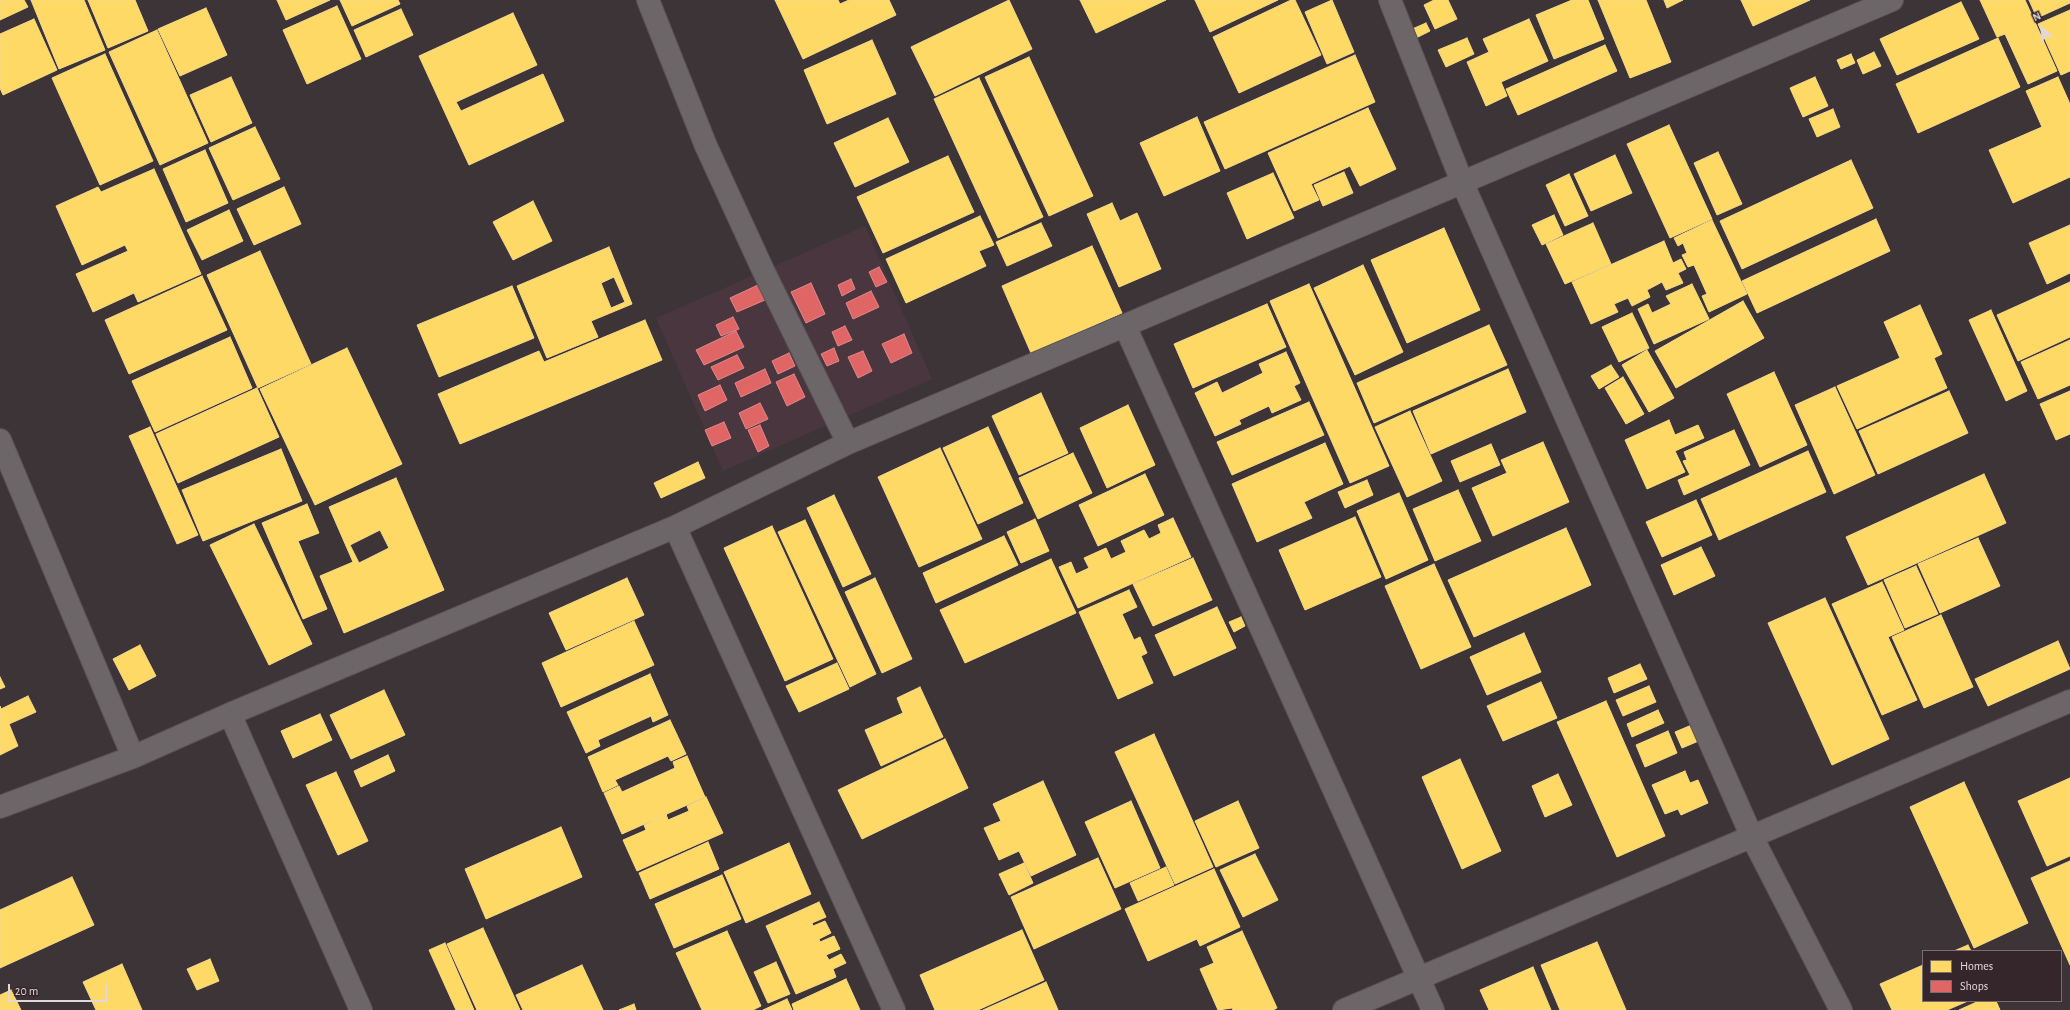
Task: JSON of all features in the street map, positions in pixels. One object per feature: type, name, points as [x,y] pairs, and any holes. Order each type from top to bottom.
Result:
[{"type":"street","points":[[648,0],[706,146],[767,277],[848,443]]},
{"type":"street","points":[[1390,0],[1462,182],[1752,837],[1840,1010]]},
{"type":"street","points":[[0,807],[133,757],[230,714],[675,527],[848,443],[1892,0]]},
{"type":"street","points":[[1125,326],[1433,1010]]},
{"type":"street","points":[[0,440],[133,757]]},
{"type":"street","points":[[675,527],[894,1010]]},
{"type":"street","points":[[1344,1010],[2070,701]]},
{"type":"street","points":[[230,714],[361,1010]]},
{"type":"shaded area","points":[[865,226],[932,379],[723,471],[656,318]]},
{"type":"building: Homes","points":[[0,0],[24,0],[28,7],[0,20]]},
{"type":"building: Homes","points":[[31,0],[84,0],[105,50],[59,69]]},
{"type":"building: Homes","points":[[88,0],[135,0],[148,31],[108,48]]},
{"type":"building: Homes","points":[[277,0],[330,0],[286,20]]},
{"type":"building: Homes","points":[[340,0],[398,0],[400,4],[352,26]]},
{"type":"building: Homes","points":[[775,0],[838,0],[840,4],[849,0],[889,0],[896,15],[803,59]]},
{"type":"building: Homes","points":[[1009,0],[1032,49],[935,96],[911,47]]},
{"type":"building: Homes","points":[[1080,0],[1166,0],[1096,33]]},
{"type":"building: Homes","points":[[1195,0],[1278,0],[1210,32]]},
{"type":"building: Homes","points":[[1291,0],[1295,0],[1321,55],[1239,93],[1213,37]]},
{"type":"building: Homes","points":[[1332,0],[1354,52],[1327,64],[1305,12]]},
{"type":"building: Homes","points":[[1434,0],[1448,0],[1457,19],[1435,29],[1424,5]]},
{"type":"building: Homes","points":[[1572,0],[1588,0],[1604,39],[1554,59],[1536,15]]},
{"type":"building: Homes","points":[[1598,0],[1646,0],[1671,62],[1630,78]]},
{"type":"building: Homes","points":[[1664,0],[1683,0],[1667,8]]},
{"type":"building: Homes","points":[[1741,0],[1810,0],[1753,26]]},
{"type":"building: Homes","points":[[1980,0],[2025,0],[2057,71],[2028,84],[2005,34],[1997,37]]},
{"type":"building: Homes","points":[[2029,0],[2070,0],[2070,3],[2037,18]]},
{"type":"building: Homes","points":[[1961,2],[1979,39],[1897,75],[1880,39]]},
{"type":"building: Homes","points":[[337,6],[361,59],[307,84],[283,30]]},
{"type":"building: Homes","points":[[206,8],[227,55],[180,76],[158,29]]},
{"type":"building: Homes","points":[[401,9],[413,35],[366,57],[354,30]]},
{"type":"building: Homes","points":[[2070,10],[2070,71],[2061,75],[2038,24]]},
{"type":"building: Homes","points":[[513,13],[537,65],[456,102],[461,111],[543,74],[564,121],[469,165],[419,56]]},
{"type":"building: Homes","points":[[34,19],[57,70],[3,95],[0,88],[0,34]]},
{"type":"building: Homes","points":[[1529,19],[1548,61],[1501,82],[1507,96],[1486,106],[1467,62],[1489,52],[1483,39]]},
{"type":"building: Homes","points":[[1426,23],[1430,31],[1414,39],[1410,30]]},
{"type":"building: Homes","points":[[157,30],[208,143],[160,165],[109,52]]},
{"type":"building: Homes","points":[[1467,38],[1474,54],[1446,67],[1438,50]]},
{"type":"building: Homes","points":[[1998,38],[2020,87],[1918,133],[1896,84]]},
{"type":"building: Homes","points":[[872,40],[896,94],[827,124],[804,70]]},
{"type":"building: Homes","points":[[1605,45],[1617,71],[1518,115],[1506,89]]},
{"type":"building: Homes","points":[[1874,52],[1881,66],[1863,74],[1857,60]]},
{"type":"building: Homes","points":[[105,54],[153,161],[100,185],[52,78]]},
{"type":"building: Homes","points":[[1851,54],[1855,63],[1841,69],[1837,60]]},
{"type":"building: Homes","points":[[1355,55],[1375,102],[1225,169],[1204,122]]},
{"type":"building: Homes","points":[[1029,57],[1093,196],[1049,216],[985,77]]},
{"type":"building: Homes","points":[[231,77],[252,123],[211,142],[190,95]]},
{"type":"building: Homes","points":[[1815,77],[1828,106],[1803,117],[1790,88]]},
{"type":"building: Homes","points":[[2058,77],[2070,104],[2070,177],[2013,203],[1989,150],[2042,127],[2026,91]]},
{"type":"building: Homes","points":[[979,78],[1043,217],[998,238],[934,99]]},
{"type":"building: Homes","points":[[1368,108],[1396,169],[1360,186],[1350,166],[1311,184],[1319,200],[1294,211],[1268,153]]},
{"type":"building: Homes","points":[[1833,109],[1840,127],[1817,137],[1809,119]]},
{"type":"building: Homes","points":[[1197,117],[1220,171],[1164,196],[1140,143]]},
{"type":"building: Homes","points":[[888,118],[909,162],[855,187],[834,143]]},
{"type":"building: Homes","points":[[1669,125],[1712,219],[1670,238],[1627,144]]},
{"type":"building: Homes","points":[[255,127],[280,179],[233,200],[209,148]]},
{"type":"building: Homes","points":[[205,150],[228,203],[186,222],[163,169]]},
{"type":"building: Homes","points":[[1718,152],[1742,204],[1717,215],[1694,163]]},
{"type":"building: Homes","points":[[1615,155],[1632,193],[1591,211],[1574,174]]},
{"type":"building: Homes","points":[[948,156],[974,212],[883,253],[857,197]]},
{"type":"building: Homes","points":[[1851,160],[1873,208],[1742,269],[1720,221]]},
{"type":"building: Homes","points":[[154,169],[201,274],[138,302],[134,293],[93,312],[76,274],[128,251],[125,245],[82,265],[56,206],[98,187],[101,192]]},
{"type":"building: Homes","points":[[1344,172],[1353,193],[1323,206],[1314,185]]},
{"type":"building: Homes","points":[[1273,173],[1294,218],[1247,239],[1227,193]]},
{"type":"building: Homes","points":[[1569,174],[1588,216],[1565,226],[1546,185]]},
{"type":"building: Homes","points":[[284,187],[301,224],[254,245],[237,209]]},
{"type":"building: Homes","points":[[533,201],[552,241],[513,260],[493,222]]},
{"type":"building: Homes","points":[[1112,203],[1120,221],[1137,213],[1161,269],[1119,287],[1087,214]]},
{"type":"building: Homes","points":[[229,210],[243,241],[202,260],[187,230]]},
{"type":"building: Homes","points":[[1554,215],[1563,235],[1542,245],[1532,225]]},
{"type":"building: Homes","points":[[980,216],[994,245],[979,251],[986,266],[906,303],[886,259]]},
{"type":"building: Homes","points":[[1876,219],[1890,251],[1757,313],[1742,281]]},
{"type":"building: Homes","points":[[1712,220],[1747,294],[1709,312],[1702,296],[1707,294],[1694,265],[1688,267],[1682,255],[1687,253],[1683,243],[1678,246],[1674,238]]},
{"type":"building: Homes","points":[[1041,223],[1052,246],[1007,266],[996,242]]},
{"type":"building: Homes","points":[[1593,223],[1611,264],[1565,284],[1546,244]]},
{"type":"building: Homes","points":[[2070,225],[2070,273],[2047,284],[2029,243]]},
{"type":"building: Homes","points":[[1444,228],[1480,310],[1407,343],[1371,260]]},
{"type":"building: Homes","points":[[1664,241],[1673,263],[1681,259],[1686,269],[1678,273],[1683,283],[1666,290],[1662,282],[1647,290],[1650,297],[1632,306],[1628,298],[1614,304],[1618,312],[1591,324],[1572,282]]},
{"type":"building: Homes","points":[[1092,246],[1122,313],[1031,353],[1002,286]]},
{"type":"building: Homes","points":[[609,247],[632,304],[591,321],[598,337],[547,358],[517,286]],"holes":[[[614,277],[625,302],[611,308],[601,283]]]},
{"type":"building: Homes","points":[[260,251],[311,364],[258,388],[207,275]]},
{"type":"building: Homes","points":[[1363,265],[1403,352],[1355,375],[1314,288]]},
{"type":"building: Homes","points":[[202,276],[227,330],[129,374],[105,320]]},
{"type":"building: Homes","points":[[2070,282],[2070,337],[2018,361],[1997,315]]},
{"type":"building: Homes","points":[[1309,284],[1389,466],[1350,483],[1270,301]]},
{"type":"building: Homes","points":[[1692,284],[1709,319],[1654,344],[1638,309],[1648,304],[1652,313],[1671,304],[1666,296]]},
{"type":"building: Homes","points":[[512,286],[534,338],[439,377],[417,325]]},
{"type":"building: Homes","points":[[1743,301],[1764,338],[1676,388],[1655,351]]},
{"type":"building: Homes","points":[[1267,304],[1286,347],[1193,388],[1174,344]]},
{"type":"building: Homes","points":[[1920,305],[1942,354],[1934,358],[1947,388],[1857,429],[1837,386],[1900,358],[1884,322]]},
{"type":"building: Homes","points":[[1991,310],[2027,391],[2006,401],[1969,320]]},
{"type":"building: Homes","points":[[1632,313],[1649,348],[1619,362],[1602,327]]},
{"type":"building: Homes","points":[[645,320],[662,360],[460,444],[438,394],[539,351],[544,362]]},
{"type":"building: Homes","points":[[1489,325],[1507,365],[1374,423],[1357,383]]},
{"type":"building: Homes","points":[[230,337],[252,388],[155,432],[132,381]]},
{"type":"building: Homes","points":[[2070,340],[2070,385],[2038,399],[2021,362]]},
{"type":"building: Homes","points":[[347,348],[402,464],[315,505],[260,389]]},
{"type":"building: Homes","points":[[1647,350],[1674,398],[1649,412],[1622,365]]},
{"type":"building: Homes","points":[[1286,352],[1300,383],[1294,386],[1301,400],[1272,413],[1269,406],[1239,420],[1241,424],[1215,436],[1195,393],[1217,382],[1222,393],[1263,373],[1259,364]]},
{"type":"building: Homes","points":[[1611,365],[1619,377],[1599,389],[1591,376]]},
{"type":"building: Homes","points":[[1508,369],[1526,412],[1431,454],[1413,411]]},
{"type":"building: Homes","points":[[1774,372],[1807,445],[1760,467],[1727,394]]},
{"type":"building: Homes","points":[[1623,377],[1644,414],[1626,424],[1605,388]]},
{"type":"building: Homes","points":[[1835,387],[1875,475],[1834,494],[1795,405]]},
{"type":"building: Homes","points":[[257,388],[279,437],[178,483],[156,434]]},
{"type":"building: Homes","points":[[1949,391],[1968,433],[1878,474],[1859,431]]},
{"type":"building: Homes","points":[[2070,391],[2070,434],[2056,440],[2040,404]]},
{"type":"building: Homes","points":[[1041,393],[1068,453],[1019,475],[992,416]]},
{"type":"building: Homes","points":[[1309,402],[1324,435],[1232,475],[1217,442]]},
{"type":"building: Homes","points":[[1128,405],[1155,465],[1107,488],[1080,428]]},
{"type":"building: Homes","points":[[1410,411],[1442,481],[1407,497],[1375,427]]},
{"type":"building: Homes","points":[[1669,420],[1675,435],[1698,425],[1704,438],[1675,451],[1685,472],[1647,489],[1625,440]]},
{"type":"building: Homes","points":[[150,427],[198,535],[177,544],[129,436]]},
{"type":"building: Homes","points":[[988,427],[1023,503],[978,524],[943,448]]},
{"type":"building: Homes","points":[[1734,430],[1750,465],[1684,495],[1678,480],[1690,475],[1683,461],[1687,460],[1684,452]]},
{"type":"building: Homes","points":[[1543,442],[1569,502],[1493,536],[1472,488],[1507,473],[1501,460]]},
{"type":"building: Homes","points":[[1325,443],[1343,484],[1304,502],[1312,518],[1257,542],[1232,484]]},
{"type":"building: Homes","points":[[1491,444],[1500,465],[1460,482],[1451,461]]},
{"type":"building: Homes","points":[[940,448],[982,539],[919,567],[878,477]]},
{"type":"building: Homes","points":[[281,449],[302,501],[203,541],[182,490]]},
{"type":"building: Homes","points":[[1808,451],[1826,492],[1719,540],[1701,499]]},
{"type":"building: Homes","points":[[1073,453],[1092,493],[1038,519],[1019,478]]},
{"type":"building: Homes","points":[[698,462],[705,478],[661,498],[654,483]]},
{"type":"building: Homes","points":[[1145,474],[1164,515],[1098,546],[1079,505]]},
{"type":"building: Homes","points":[[1984,474],[2006,523],[1868,585],[1846,537]]},
{"type":"building: Homes","points":[[396,478],[444,590],[344,633],[320,576],[353,562],[329,507]],"holes":[[[380,530],[389,548],[359,563],[350,545]]]},
{"type":"building: Homes","points":[[1367,480],[1373,495],[1345,508],[1338,492]]},
{"type":"building: Homes","points":[[1458,490],[1481,541],[1435,561],[1413,509]]},
{"type":"building: Homes","points":[[1399,493],[1428,560],[1386,579],[1357,511]]},
{"type":"building: Homes","points":[[834,495],[871,574],[843,587],[807,508]]},
{"type":"building: Homes","points":[[1696,500],[1712,535],[1662,557],[1646,522]]},
{"type":"building: Homes","points":[[307,504],[319,533],[298,541],[327,609],[303,619],[262,523]]},
{"type":"building: Homes","points":[[1355,517],[1381,577],[1305,610],[1279,550]]},
{"type":"building: Homes","points":[[1173,518],[1191,557],[1078,608],[1059,567],[1071,562],[1076,574],[1089,568],[1084,558],[1106,548],[1111,559],[1126,552],[1121,541],[1144,530],[1149,539],[1161,533],[1158,525]]},
{"type":"building: Homes","points":[[1035,519],[1049,551],[1021,563],[1007,532]]},
{"type":"building: Homes","points":[[805,520],[876,674],[850,687],[778,532]]},
{"type":"building: Homes","points":[[254,524],[312,644],[269,665],[210,545]]},
{"type":"building: Homes","points":[[772,526],[833,659],[785,681],[724,548]]},
{"type":"building: Homes","points":[[1566,528],[1591,585],[1474,637],[1448,580]]},
{"type":"building: Homes","points":[[1004,536],[1018,565],[936,603],[923,573]]},
{"type":"building: Homes","points":[[1978,538],[2000,586],[1940,613],[1918,564]]},
{"type":"building: Homes","points":[[1701,547],[1715,576],[1674,595],[1661,565]]},
{"type":"building: Homes","points":[[1193,558],[1212,600],[1153,626],[1133,584]]},
{"type":"building: Homes","points":[[1051,559],[1076,613],[965,663],[940,610]]},
{"type":"building: Homes","points":[[1434,564],[1471,647],[1421,669],[1385,586]]},
{"type":"building: Homes","points":[[1916,566],[1938,614],[1905,628],[1884,580]]},
{"type":"building: Homes","points":[[627,578],[644,615],[566,650],[549,613]]},
{"type":"building: Homes","points":[[875,578],[912,659],[882,673],[845,592]]},
{"type":"building: Homes","points":[[1882,582],[1904,630],[1888,637],[1917,700],[1882,715],[1832,604]]},
{"type":"building: Homes","points":[[1129,590],[1137,607],[1122,614],[1134,640],[1140,637],[1147,653],[1141,656],[1153,683],[1118,699],[1079,612]]},
{"type":"building: Homes","points":[[1825,598],[1889,739],[1832,765],[1768,623]]},
{"type":"building: Homes","points":[[1217,607],[1236,648],[1174,676],[1155,635]]},
{"type":"building: Homes","points":[[1941,615],[1973,687],[1924,708],[1892,637]]},
{"type":"building: Homes","points":[[1241,617],[1245,626],[1234,632],[1229,622]]},
{"type":"building: Homes","points":[[634,621],[654,665],[561,707],[542,663]]},
{"type":"building: Homes","points":[[1524,633],[1541,672],[1487,695],[1470,657]]},
{"type":"building: Homes","points":[[2058,641],[2070,669],[1988,706],[1975,679]]},
{"type":"building: Homes","points":[[140,645],[156,676],[129,690],[113,659]]},
{"type":"building: Homes","points":[[837,663],[849,689],[799,712],[786,686]]},
{"type":"building: Homes","points":[[1640,664],[1647,679],[1614,693],[1608,678]]},
{"type":"building: Homes","points":[[650,674],[668,715],[653,722],[651,716],[598,740],[600,746],[586,753],[567,712]]},
{"type":"building: Homes","points":[[0,677],[5,687],[0,689]]},
{"type":"building: Homes","points":[[1541,682],[1557,718],[1503,741],[1487,706]]},
{"type":"building: Homes","points":[[1649,686],[1656,702],[1623,716],[1616,700]]},
{"type":"building: Homes","points":[[920,687],[943,737],[881,766],[865,730],[903,713],[897,698]]},
{"type":"building: Homes","points":[[384,690],[405,735],[351,759],[330,715]]},
{"type":"building: Homes","points":[[28,696],[36,712],[9,724],[18,746],[0,755],[0,706],[1,709]]},
{"type":"building: Homes","points":[[1606,701],[1665,836],[1617,857],[1557,722]]},
{"type":"building: Homes","points":[[1658,710],[1664,723],[1632,737],[1627,724]]},
{"type":"building: Homes","points":[[320,714],[332,740],[293,758],[281,731]]},
{"type":"building: Homes","points":[[670,720],[686,754],[671,761],[668,756],[615,780],[618,785],[603,792],[588,757]]},
{"type":"building: Homes","points":[[1694,724],[1701,740],[1682,748],[1675,732]]},
{"type":"building: Homes","points":[[1668,731],[1677,753],[1645,767],[1636,745]]},
{"type":"building: Homes","points":[[1154,734],[1213,867],[1175,884],[1115,752]]},
{"type":"building: Homes","points":[[945,739],[968,788],[862,839],[838,790]]},
{"type":"building: Homes","points":[[388,755],[395,771],[361,787],[354,771]]},
{"type":"building: Homes","points":[[687,756],[705,797],[622,834],[604,793],[619,786],[622,792],[675,768],[673,762]]},
{"type":"building: Homes","points":[[1460,759],[1501,851],[1462,869],[1422,777]]},
{"type":"building: Homes","points":[[1685,771],[1690,783],[1698,780],[1708,803],[1681,815],[1678,809],[1665,814],[1652,785]]},
{"type":"building: Homes","points":[[336,772],[368,841],[338,855],[306,785]]},
{"type":"building: Homes","points":[[1558,774],[1572,805],[1545,817],[1532,786]]},
{"type":"building: Homes","points":[[2070,778],[2070,856],[2047,866],[2018,801]]},
{"type":"building: Homes","points":[[1043,781],[1076,855],[1031,876],[1019,851],[999,860],[984,828],[1001,821],[993,804]]},
{"type":"building: Homes","points":[[1964,782],[2028,923],[1974,948],[1910,807]]},
{"type":"building: Homes","points":[[706,797],[723,833],[637,871],[623,840],[646,830],[644,825],[666,814],[668,820],[689,811],[687,806]]},
{"type":"building: Homes","points":[[1131,801],[1160,868],[1115,888],[1085,822]]},
{"type":"building: Homes","points":[[1238,801],[1259,848],[1216,867],[1195,821]]},
{"type":"building: Homes","points":[[561,827],[582,877],[486,919],[465,869]]},
{"type":"building: Homes","points":[[708,842],[719,869],[650,899],[639,873]]},
{"type":"building: Homes","points":[[789,843],[811,894],[746,923],[724,872]]},
{"type":"building: Homes","points":[[1255,854],[1278,900],[1243,917],[1220,870]]},
{"type":"building: Homes","points":[[1098,858],[1121,909],[1034,949],[1011,897]]},
{"type":"building: Homes","points":[[2070,861],[2070,965],[2031,878]]},
{"type":"building: Homes","points":[[1024,863],[1033,883],[1009,895],[999,874]]},
{"type":"building: Homes","points":[[1166,867],[1174,885],[1138,901],[1130,883]]},
{"type":"building: Homes","points":[[1214,869],[1240,927],[1200,946],[1197,939],[1148,961],[1125,909]]},
{"type":"building: Homes","points":[[722,875],[741,919],[674,948],[655,904]]},
{"type":"building: Homes","points":[[72,877],[94,925],[0,968],[0,910]]},
{"type":"building: Homes","points":[[819,902],[826,917],[812,923],[813,926],[825,921],[831,933],[819,939],[820,942],[834,936],[840,949],[826,955],[829,960],[841,954],[846,963],[833,969],[836,977],[796,994],[766,926]]},
{"type":"building: Homes","points":[[483,928],[520,1010],[477,1010],[447,944]]},
{"type":"building: Homes","points":[[1022,930],[1044,980],[978,1010],[935,1010],[920,975]]},
{"type":"building: Homes","points":[[727,931],[761,1006],[753,1010],[702,1010],[676,953]]},
{"type":"building: Homes","points":[[1242,931],[1277,1008],[1273,1010],[1233,1010],[1232,1008],[1218,1010],[1200,969],[1214,963],[1207,947]]},
{"type":"building: Homes","points":[[1597,942],[1626,1010],[1560,1010],[1541,965]]},
{"type":"building: Homes","points":[[445,943],[474,1010],[456,1010],[429,950]]},
{"type":"building: Homes","points":[[1968,945],[1970,950],[1956,950]]},
{"type":"building: Homes","points":[[210,959],[219,981],[197,990],[187,969]]},
{"type":"building: Homes","points":[[776,962],[790,994],[768,1003],[754,972]]},
{"type":"building: Homes","points":[[122,964],[142,1010],[96,1010],[83,982]]},
{"type":"building: Homes","points":[[582,965],[603,1010],[523,1010],[516,995]]},
{"type":"building: Homes","points":[[1922,965],[1922,1002],[1966,1002],[1947,1010],[1892,1010],[1880,984]]},
{"type":"building: Homes","points":[[1533,967],[1551,1010],[1489,1010],[1480,990]]},
{"type":"building: Homes","points":[[846,979],[860,1010],[794,1010],[792,1004]]},
{"type":"building: Homes","points":[[1046,982],[1058,1010],[983,1010]]},
{"type":"building: Homes","points":[[11,990],[21,1010],[0,1010],[0,995]]},
{"type":"building: Homes","points":[[787,999],[792,1010],[763,1010]]},
{"type":"building: Homes","points":[[1977,1002],[1996,1002],[2000,1010],[1959,1010]]},
{"type":"building: Homes","points":[[634,1004],[636,1010],[619,1010]]},
{"type":"building: Shops","points":[[879,267],[887,282],[876,287],[869,272]]},
{"type":"building: Shops","points":[[851,279],[855,289],[842,296],[838,285]]},
{"type":"building: Shops","points":[[811,283],[825,314],[806,323],[791,292]]},
{"type":"building: Shops","points":[[758,285],[765,300],[737,312],[730,298]]},
{"type":"building: Shops","points":[[871,291],[879,307],[853,319],[846,303]]},
{"type":"building: Shops","points":[[733,317],[739,329],[721,336],[716,325]]},
{"type":"building: Shops","points":[[845,326],[852,340],[838,346],[832,332]]},
{"type":"building: Shops","points":[[736,331],[744,347],[704,365],[696,350]]},
{"type":"building: Shops","points":[[904,334],[912,353],[891,363],[882,344]]},
{"type":"building: Shops","points":[[834,348],[839,361],[827,366],[821,354]]},
{"type":"building: Shops","points":[[863,351],[872,371],[858,378],[848,357]]},
{"type":"building: Shops","points":[[789,353],[795,366],[778,374],[772,361]]},
{"type":"building: Shops","points":[[737,355],[744,368],[718,380],[711,367]]},
{"type":"building: Shops","points":[[765,369],[771,383],[741,397],[735,383]]},
{"type":"building: Shops","points":[[794,374],[805,397],[787,406],[776,382]]},
{"type":"building: Shops","points":[[720,385],[727,400],[705,411],[698,395]]},
{"type":"building: Shops","points":[[760,403],[768,419],[746,429],[739,413]]},
{"type":"building: Shops","points":[[724,422],[731,438],[712,446],[705,430]]},
{"type":"building: Shops","points":[[760,425],[769,446],[758,452],[748,430]]}]
